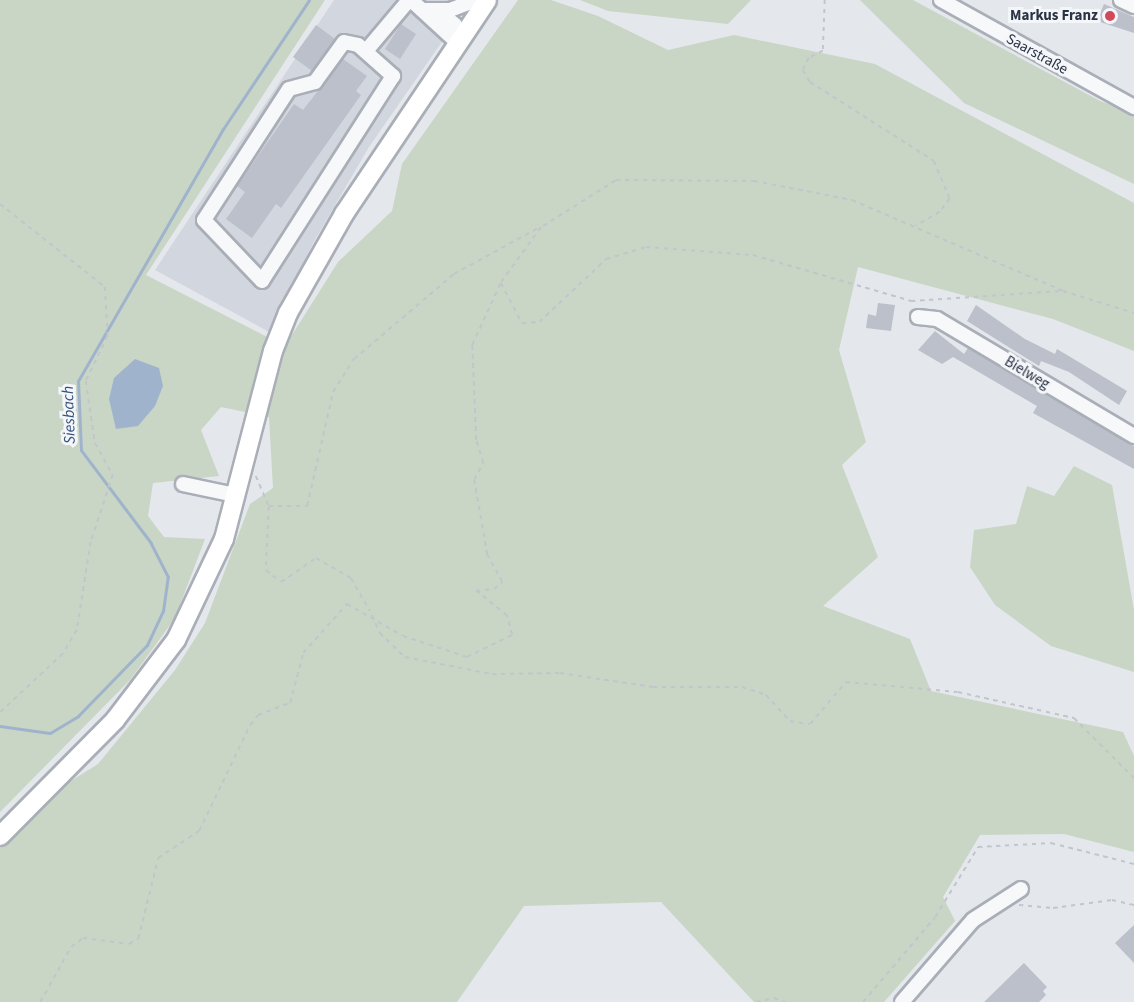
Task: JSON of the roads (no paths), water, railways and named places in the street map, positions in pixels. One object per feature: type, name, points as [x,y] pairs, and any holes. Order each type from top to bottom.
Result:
[{"type":"main road","points":[[0,837],[115,720],[159,665],[207,580],[235,495],[273,351],[311,266],[487,0]]},
{"type":"street","points":[[366,51],[410,0],[431,7],[476,0]]},
{"type":"street","name":"Saarstraße","points":[[941,0],[1134,106]]},
{"type":"street","points":[[1121,0],[1134,6]]},
{"type":"street","points":[[431,7],[458,44]]},
{"type":"street","points":[[344,42],[366,51],[393,76],[262,281],[204,220],[289,89],[315,82],[344,42]]},
{"type":"street","name":"Bielweg","points":[[918,317],[937,319],[1134,436]]},
{"type":"street","points":[[183,483],[235,495]]},
{"type":"street","points":[[902,1002],[965,927],[997,903],[1021,889]]},
{"type":"water","points":[[135,359],[159,368],[163,386],[155,406],[138,426],[116,429],[109,399],[114,378]]},
{"type":"waterway","name":"Siesbach","points":[[0,726],[50,733],[78,716],[147,645],[163,611],[168,577],[151,543],[81,450],[78,381],[223,129],[309,0]]},
{"type":"place","name":"Markus Franz","points":[[1110,16]]}]
